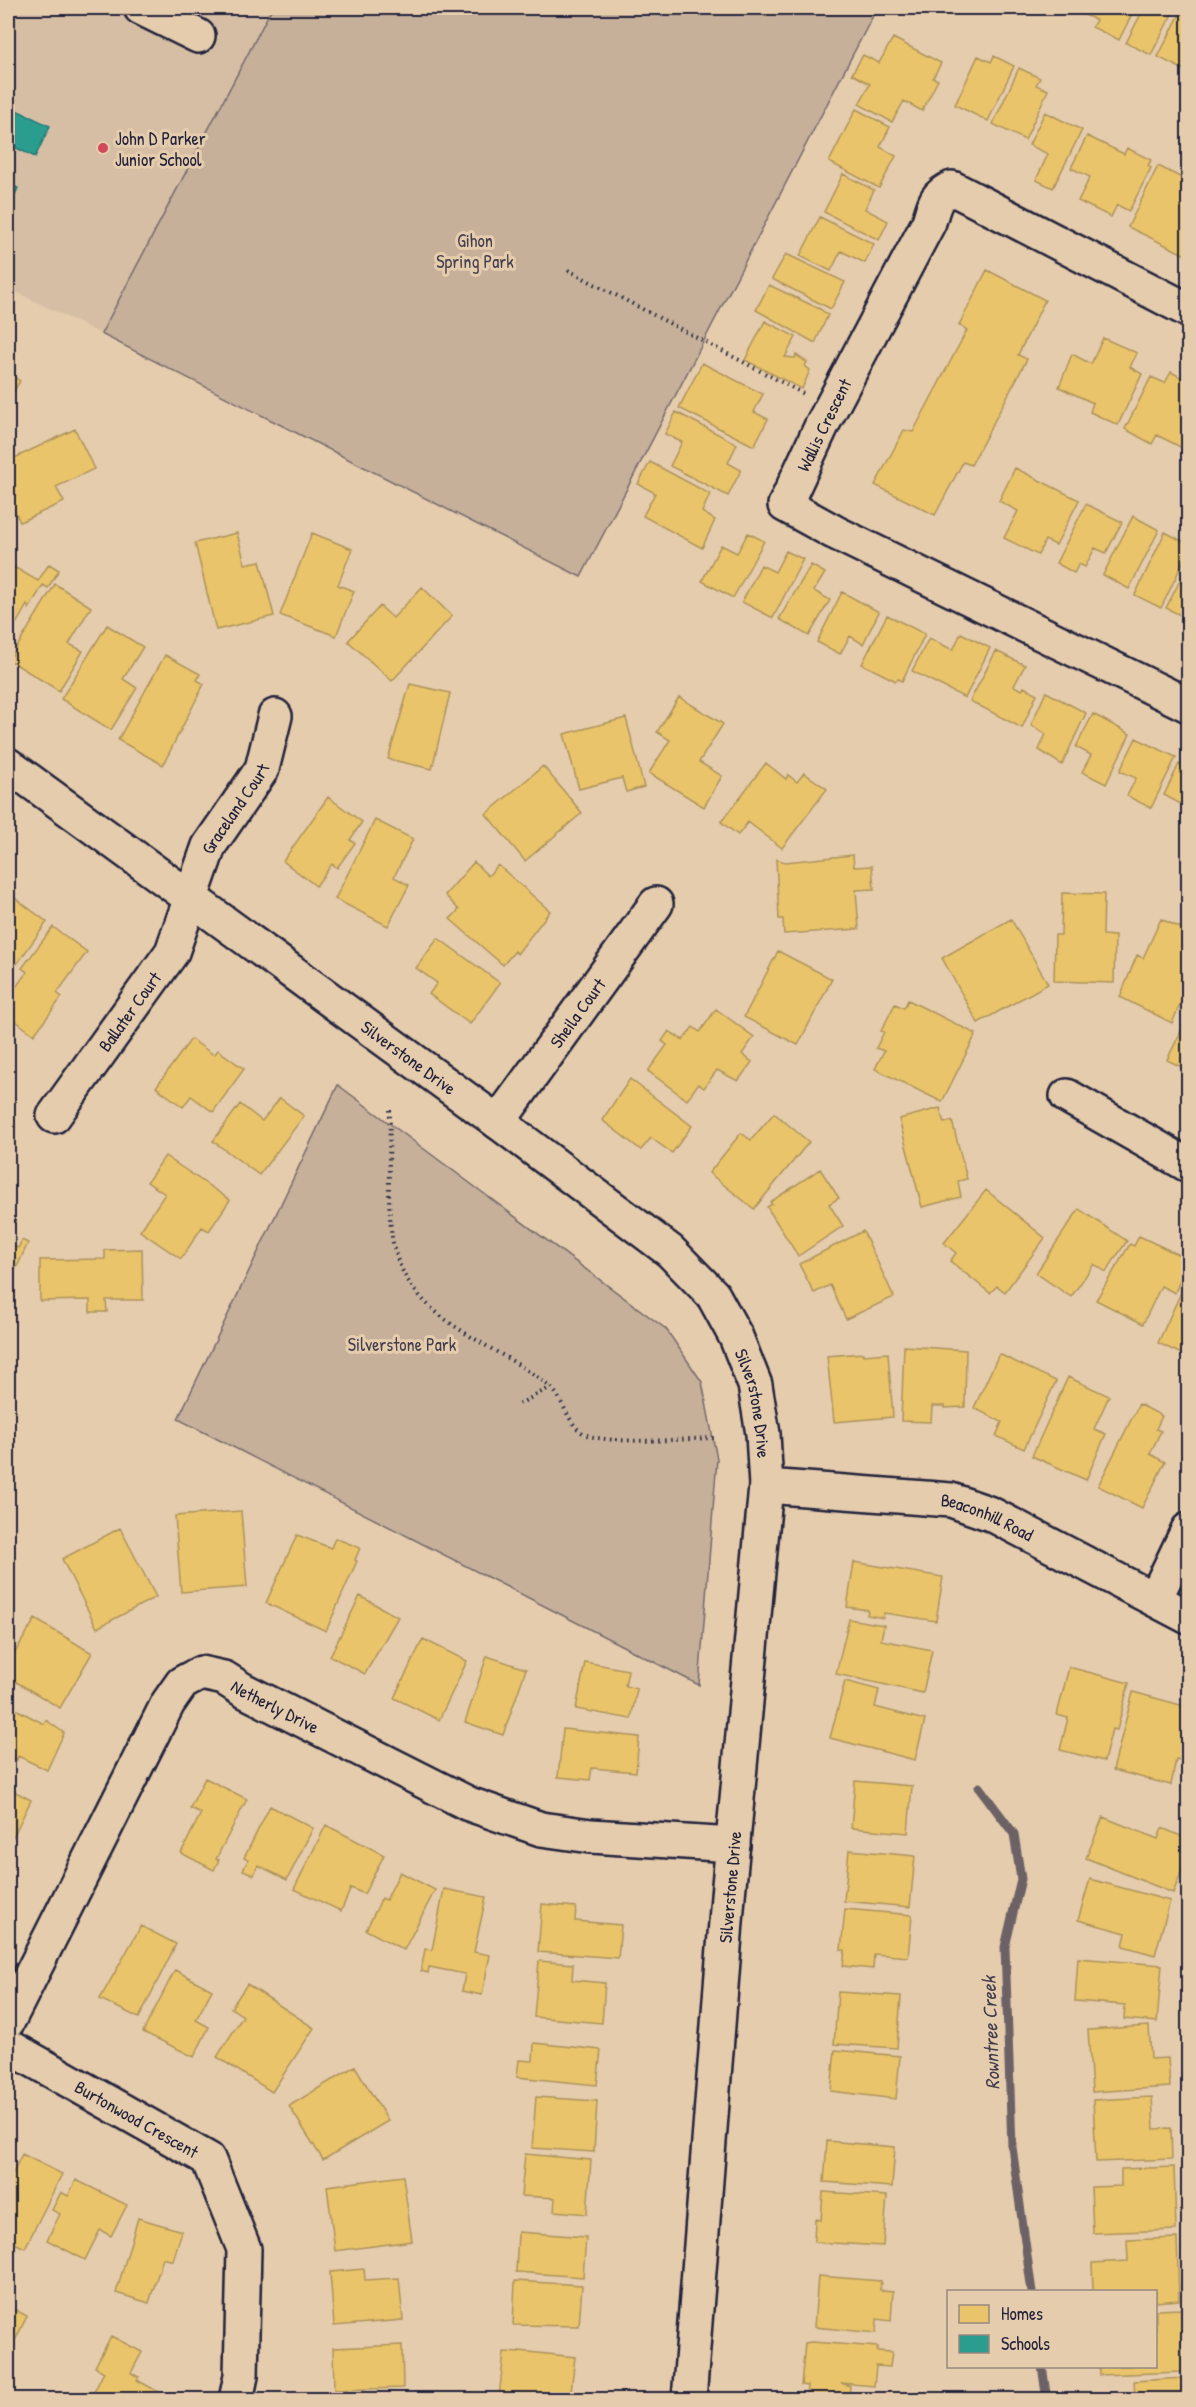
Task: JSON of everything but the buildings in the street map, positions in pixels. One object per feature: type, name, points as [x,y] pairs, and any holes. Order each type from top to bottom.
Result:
[{"type":"street","points":[[141,8],[198,36]]},
{"type":"street","name":"Wallis Crescent","points":[[1188,310],[952,188],[936,198],[929,222],[831,408],[785,505],[834,532],[1188,705]]},
{"type":"street","name":"Graceland Court","points":[[190,900],[209,846],[262,769],[275,716]]},
{"type":"street","name":"Silverstone Drive","points":[[8,765],[190,900],[498,1122],[670,1251],[713,1295],[736,1336],[754,1385],[763,1434],[766,1485],[733,1845],[689,2400]]},
{"type":"street","name":"Ballater Court","points":[[54,1116],[166,963],[190,900]]},
{"type":"street","name":"Sheila Court","points":[[498,1122],[656,904]]},
{"type":"street","points":[[1066,1096],[1188,1165]]},
{"type":"street","name":"Beaconhill Road","points":[[766,1485],[951,1500],[991,1514],[1188,1617]]},
{"type":"street","points":[[1155,1599],[1188,1530]]},
{"type":"street","name":"Netherly Drive","points":[[8,2021],[168,1703],[182,1683],[201,1673],[224,1678],[243,1690],[469,1804],[541,1829],[591,1836],[733,1845]]},
{"type":"street","name":"Burtonwood Crescent","points":[[8,2046],[208,2159],[244,2249],[241,2376],[236,2400]]},
{"type":"path","points":[[568,270],[831,408]]},
{"type":"path","points":[[390,1110],[391,1234],[397,1257],[408,1279],[428,1303],[457,1329],[551,1387],[574,1424],[585,1435],[645,1440],[714,1438]]},
{"type":"path","points":[[519,1404],[551,1387]]},
{"type":"shaded area","name":"John D Parker Junior School","points":[[8,8],[272,8],[101,334],[8,288]]},
{"type":"green space","name":"Gihon Spring Park","points":[[272,8],[877,8],[581,577],[101,334]]},
{"type":"green space","name":"Silverstone Park","points":[[338,1085],[666,1329],[702,1382],[717,1459],[699,1685],[178,1419]]},
{"type":"waterway","name":"Rowntree Creek","points":[[979,1787],[1014,1834],[1021,1879],[1005,1947],[1012,2147],[1032,2290]]},
{"type":"waterway","name":"Rowntree Creek","points":[[1042,2368],[1047,2400]]},
{"type":"place","name":"John D Parker Junior School","points":[[103,148]]}]
